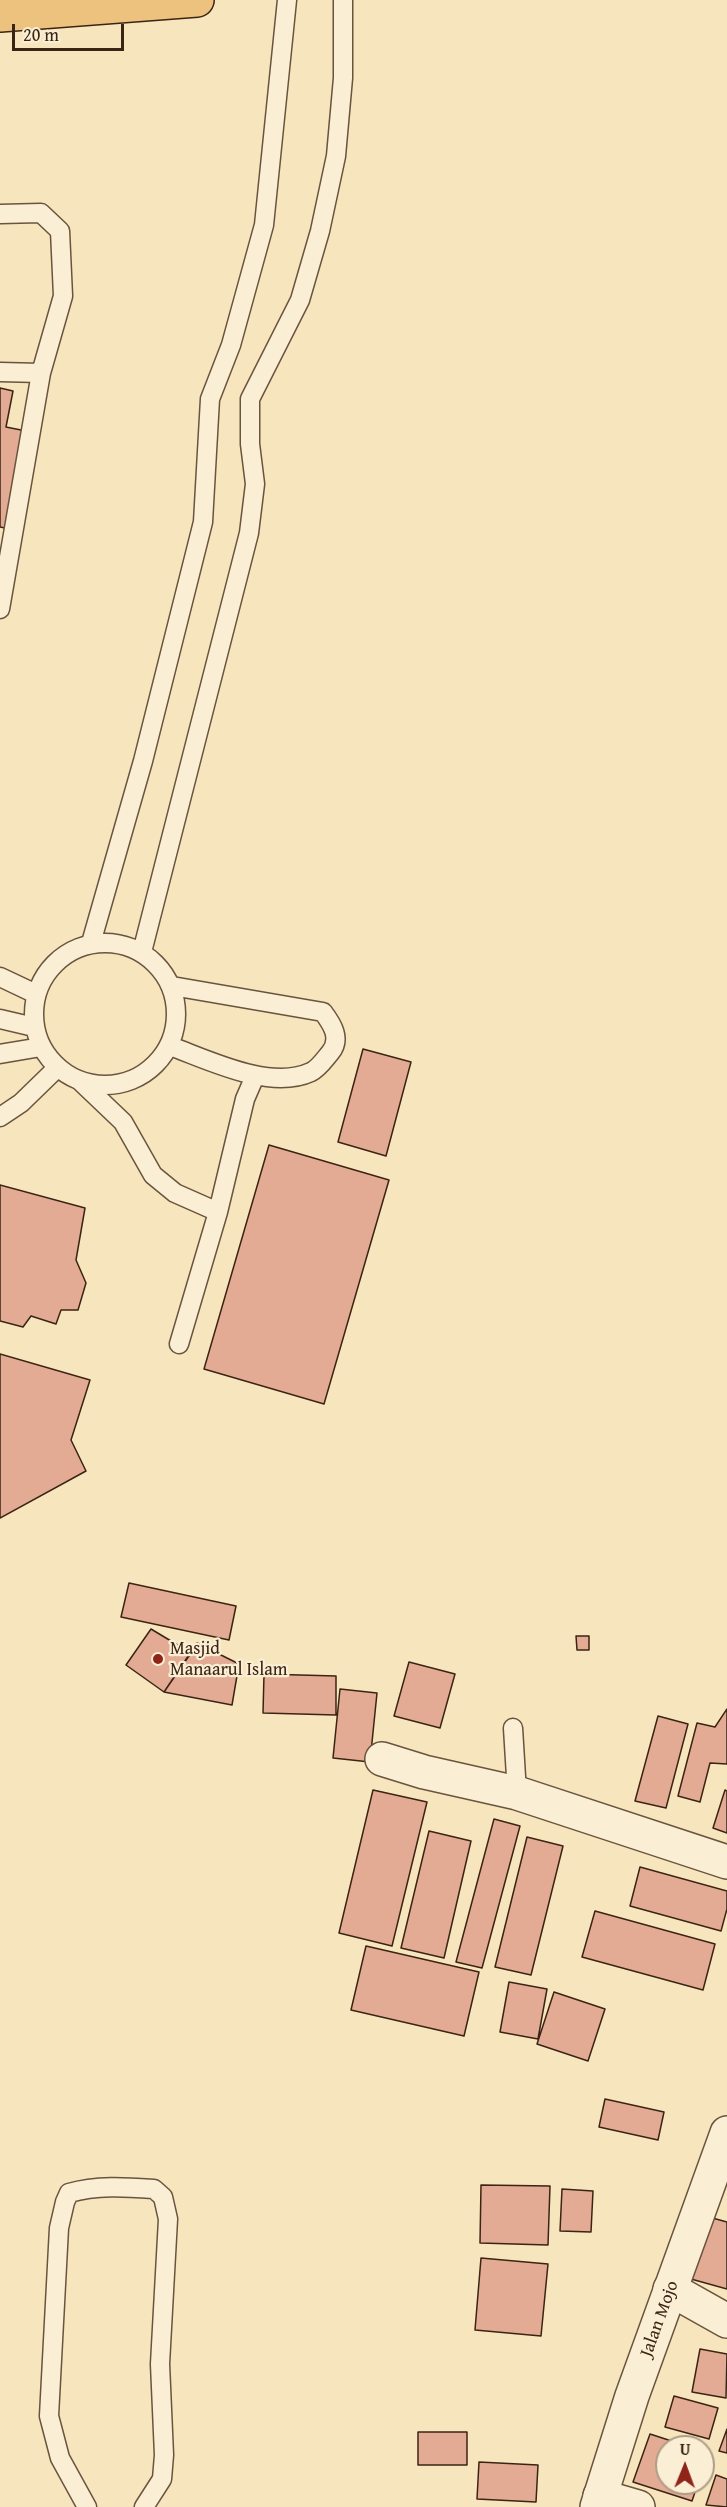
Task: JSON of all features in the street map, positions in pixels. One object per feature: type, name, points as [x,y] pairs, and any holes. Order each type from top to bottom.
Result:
[{"type":"highway","points":[[0,15],[197,0]]},
{"type":"street","points":[[382,1759],[424,1772],[517,1793],[727,1862]]},
{"type":"street","name":"Jalan Mojo","points":[[598,2501],[670,2289],[727,2133]]},
{"type":"street","points":[[670,2289],[727,2321]]},
{"type":"street","points":[[598,2501],[638,2507]]},
{"type":"lane","points":[[91,943],[142,761],[203,522],[210,399],[231,345],[264,225],[286,0]]},
{"type":"lane","points":[[142,952],[249,532],[255,484],[250,444],[250,399],[300,300],[322,220],[336,156],[342,89],[343,0]]},
{"type":"lane","points":[[0,214],[41,213],[60,231],[63,296],[41,373],[0,609]]},
{"type":"lane","points":[[0,372],[41,373]]},
{"type":"lane","points":[[80,1081],[106,1086],[132,1080],[154,1067],[170,1046],[178,1016],[172,986],[160,967],[142,952],[118,943],[91,943],[67,953],[47,970],[36,994],[34,1027],[41,1047],[57,1068],[80,1081],[123,1122],[153,1175],[175,1193],[218,1212]]},
{"type":"lane","points":[[0,977],[36,994]]},
{"type":"lane","points":[[170,1046],[255,1076],[290,1078],[313,1072],[332,1050],[336,1036],[333,1025],[323,1012],[172,986]]},
{"type":"lane","points":[[0,1019],[34,1027]]},
{"type":"lane","points":[[0,1054],[41,1047]]},
{"type":"lane","points":[[0,1118],[21,1103],[57,1068]]},
{"type":"lane","points":[[179,1344],[218,1212],[245,1099],[255,1076]]},
{"type":"lane","points":[[513,1728],[517,1793]]},
{"type":"lane","points":[[87,2507],[60,2458],[49,2416],[59,2228],[69,2193],[89,2187],[154,2189],[163,2197],[168,2219],[160,2364],[164,2455],[162,2479],[144,2507]]},
{"type":"building","points":[[0,388],[13,391],[6,427],[26,431],[5,528],[0,527]]},
{"type":"building","points":[[363,1049],[411,1062],[386,1156],[338,1142]]},
{"type":"building","points":[[269,1145],[389,1180],[324,1404],[204,1369]]},
{"type":"building","points":[[0,1185],[85,1208],[76,1260],[86,1283],[78,1310],[61,1310],[56,1324],[31,1316],[23,1327],[0,1321]]},
{"type":"building","points":[[0,1354],[90,1380],[71,1440],[86,1471],[0,1518]]},
{"type":"building","points":[[129,1583],[236,1606],[229,1640],[121,1617]]},
{"type":"building","name":"Masjid Manaarul Islam","points":[[151,1629],[191,1653],[164,1692],[126,1665]]},
{"type":"building","points":[[576,1636],[589,1636],[589,1650],[577,1650]]},
{"type":"building","points":[[197,1643],[239,1664],[232,1705],[164,1692]]},
{"type":"building","points":[[409,1662],[455,1674],[440,1728],[394,1716]]},
{"type":"building","points":[[264,1674],[336,1676],[336,1715],[263,1713]]},
{"type":"building","points":[[340,1689],[377,1693],[370,1762],[333,1758]]},
{"type":"building","points":[[727,1709],[727,1764],[710,1763],[700,1802],[678,1796],[697,1723],[715,1727]]},
{"type":"building","points":[[658,1716],[688,1724],[666,1808],[635,1801]]},
{"type":"building","points":[[373,1790],[427,1802],[392,1946],[339,1933]]},
{"type":"building","points":[[725,1790],[727,1791],[727,1833],[713,1828]]},
{"type":"building","points":[[494,1819],[520,1826],[482,1968],[456,1962]]},
{"type":"building","points":[[429,1831],[471,1841],[444,1958],[401,1948]]},
{"type":"building","points":[[527,1837],[563,1846],[531,1975],[495,1967]]},
{"type":"building","points":[[640,1867],[727,1891],[727,1909],[721,1931],[630,1906]]},
{"type":"building","points":[[595,1911],[715,1944],[703,1990],[582,1957]]},
{"type":"building","points":[[366,1946],[479,1972],[464,2036],[351,2010]]},
{"type":"building","points":[[509,1982],[547,1989],[538,2039],[500,2032]]},
{"type":"building","points":[[554,1992],[605,2009],[588,2061],[537,2044]]},
{"type":"building","points":[[605,2099],[664,2112],[658,2140],[599,2127]]},
{"type":"building","points":[[481,2185],[550,2186],[548,2245],[480,2243]]},
{"type":"building","points":[[562,2189],[593,2191],[591,2232],[560,2231]]},
{"type":"building","points":[[709,2217],[727,2222],[727,2289],[691,2279]]},
{"type":"building","points":[[481,2258],[548,2264],[541,2336],[475,2330]]},
{"type":"building","points":[[700,2349],[727,2354],[726,2398],[692,2392]]},
{"type":"building","points":[[674,2396],[718,2408],[710,2435],[694,2435],[665,2427]]},
{"type":"building","points":[[727,2429],[727,2453],[719,2451]]},
{"type":"building","points":[[418,2432],[467,2432],[467,2465],[418,2465]]},
{"type":"building","points":[[650,2434],[655,2436],[655,2489],[633,2482]]},
{"type":"building","points":[[479,2462],[538,2465],[536,2502],[477,2499]]},
{"type":"building","points":[[716,2475],[727,2479],[727,2507],[706,2505],[709,2495],[715,2495]]},
{"type":"building","points":[[673,2495],[694,2495],[692,2501]]},
{"type":"place","name":"Masjid Manaarul Islam","points":[[158,1659]]}]
